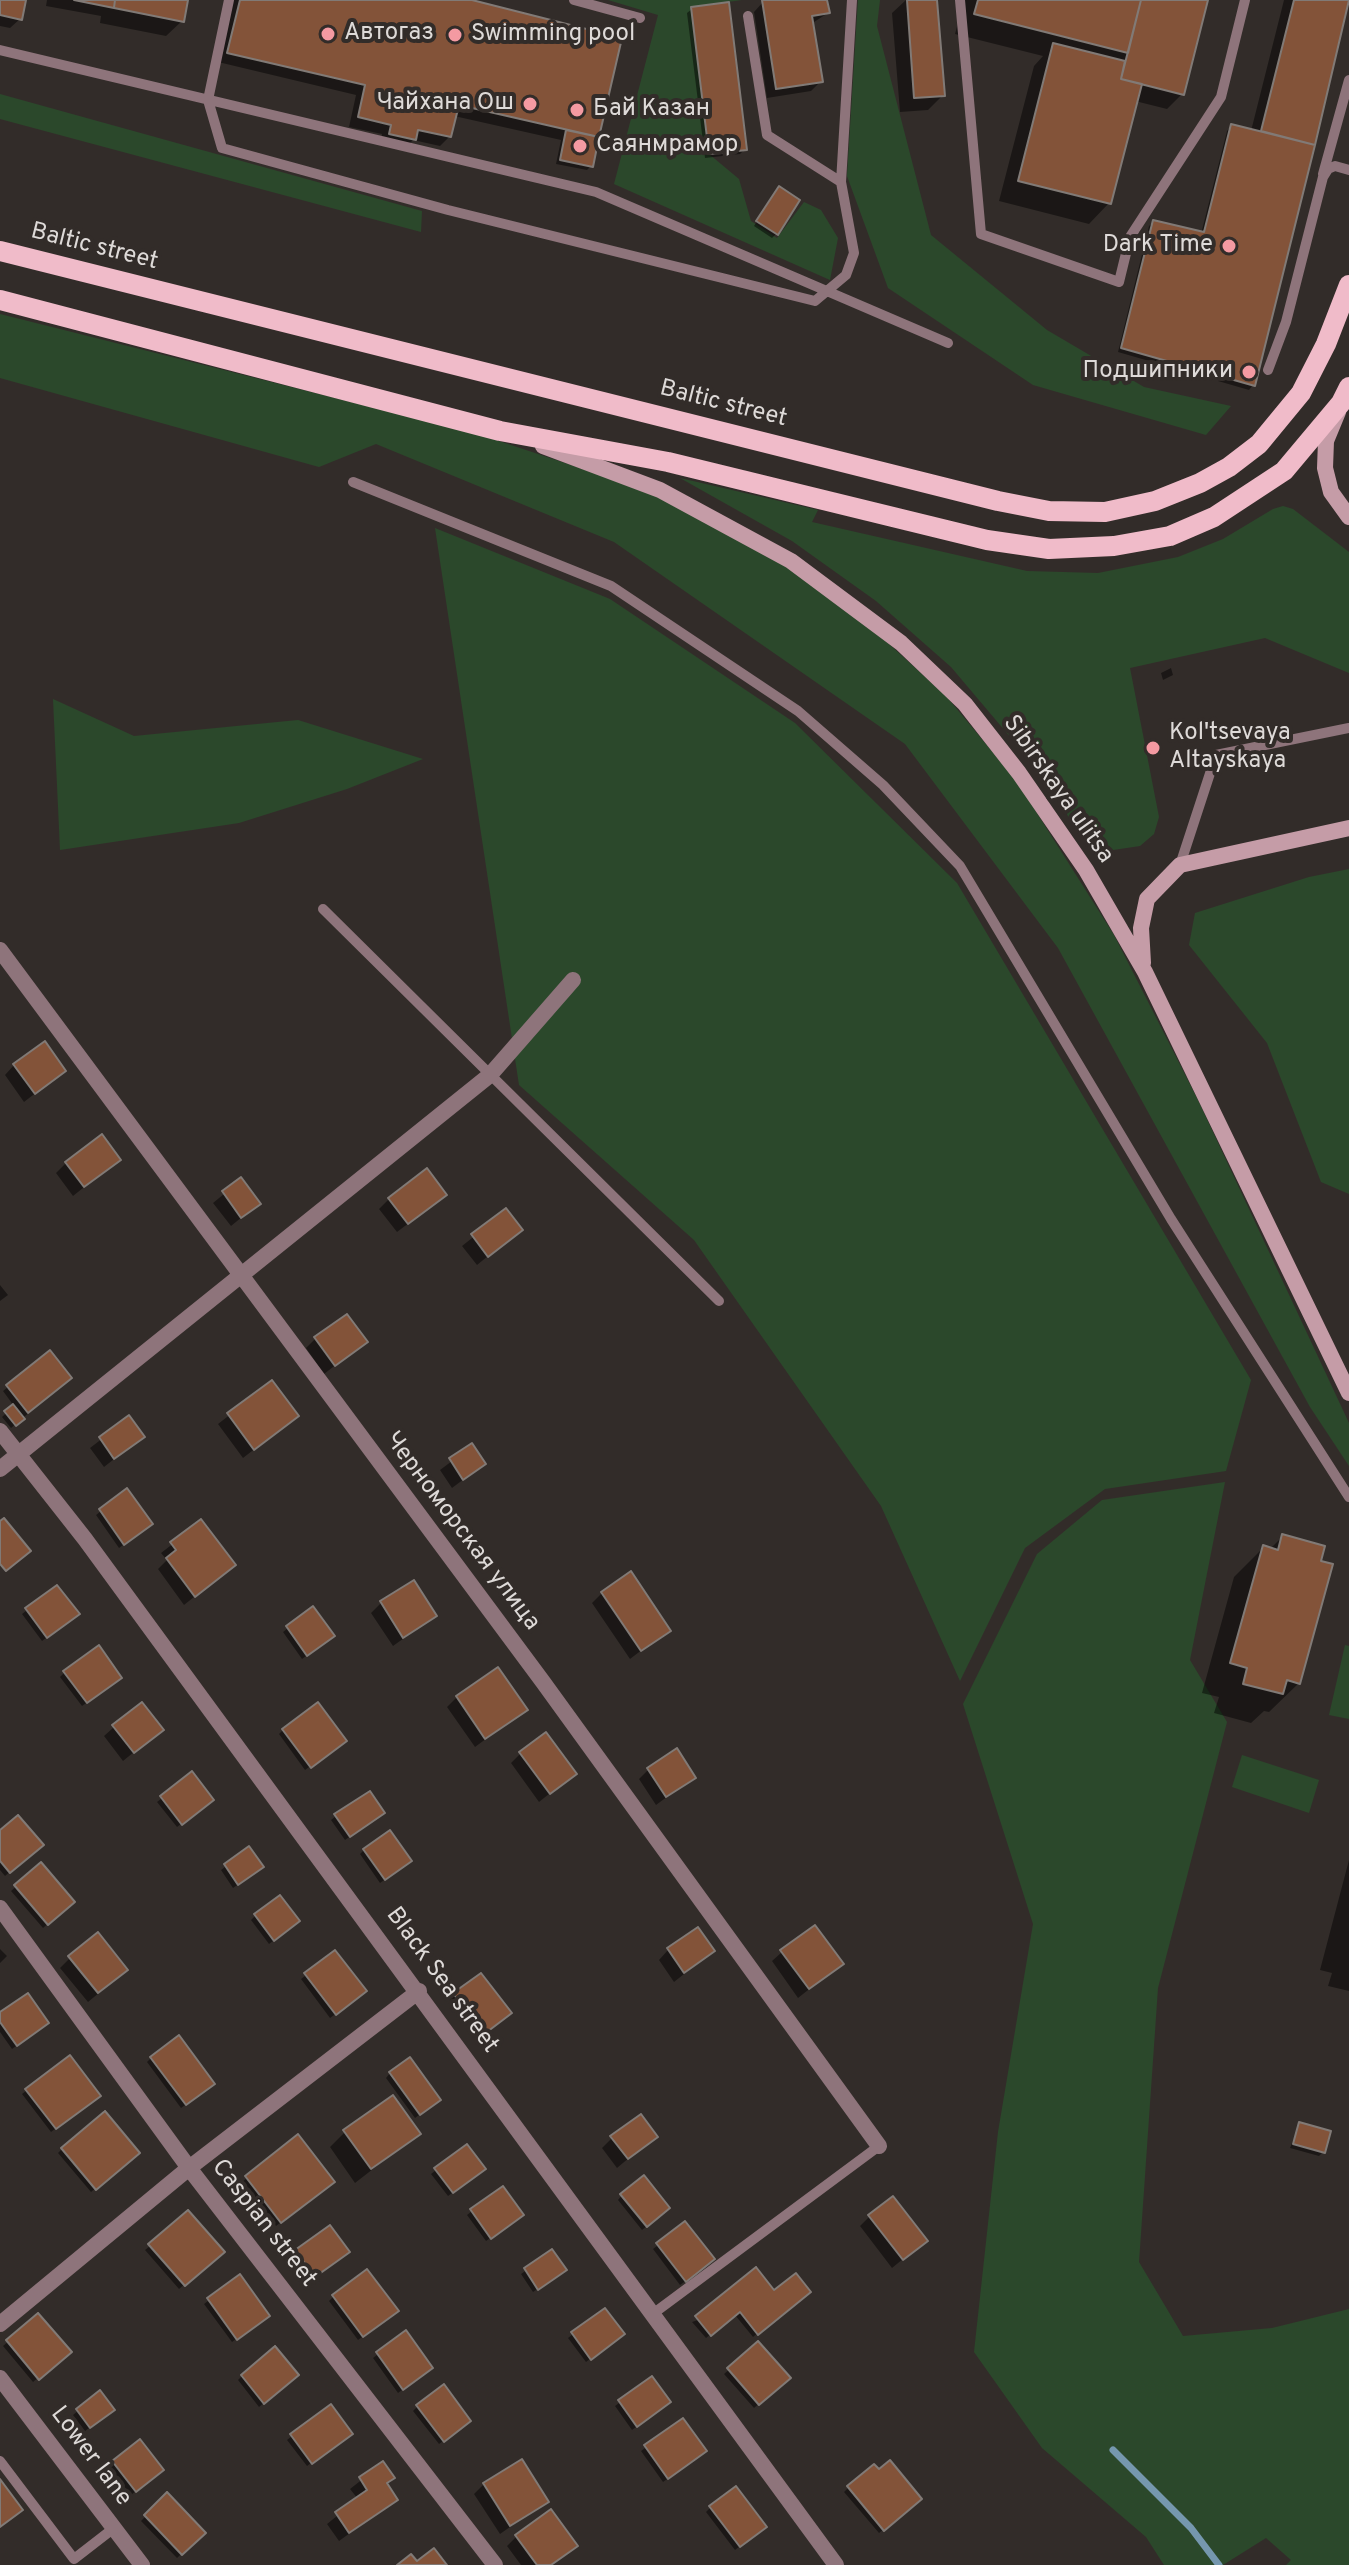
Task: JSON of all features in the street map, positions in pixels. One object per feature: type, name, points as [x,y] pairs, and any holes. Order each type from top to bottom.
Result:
[{"type":"main road","name":"Baltic street","points":[[0,251],[998,501],[1049,511],[1105,512],[1155,501],[1229,467],[1259,444],[1301,393],[1326,344],[1347,292]]},
{"type":"main road","points":[[0,300],[500,431],[668,462],[987,540],[1049,549],[1114,546],[1170,536],[1214,517],[1284,471],[1345,395]]},
{"type":"main road","points":[[1345,395],[1326,441],[1325,468],[1331,492],[1349,517]]},
{"type":"main road","name":"Sibirskaya ulitsa","points":[[500,431],[660,490],[735,528],[794,563],[901,643],[965,704],[1019,773],[1086,870],[1145,972],[1349,1393]]},
{"type":"main road","points":[[1145,972],[1140,950],[1142,914],[1147,899],[1161,881],[1180,865],[1349,828]]},
{"type":"street","name":"Черноморская улица","points":[[0,950],[879,2146]]},
{"type":"street","points":[[0,1469],[490,1075],[573,980]]},
{"type":"street","name":"Black Sea street","points":[[0,1431],[85,1539],[419,1991],[836,2565]]},
{"type":"street","name":"Caspian street","points":[[0,1908],[189,2168],[495,2565]]},
{"type":"street","points":[[0,2324],[189,2168],[419,1991]]},
{"type":"street","name":"Lower lane","points":[[0,2378],[142,2565]]},
{"type":"lane","points":[[229,0],[208,100],[222,148],[448,210],[815,301],[846,275],[854,253],[841,182],[852,0]]},
{"type":"lane","points":[[574,0],[640,18]]},
{"type":"lane","points":[[960,0],[981,234],[1119,282],[1130,237],[1221,97],[1245,0]]},
{"type":"lane","points":[[748,16],[767,135],[841,182]]},
{"type":"lane","points":[[0,50],[596,192],[948,343]]},
{"type":"lane","points":[[1268,370],[1286,322],[1349,80]]},
{"type":"lane","points":[[1323,177],[1328,169],[1335,166],[1349,170]]},
{"type":"lane","points":[[353,482],[611,586],[798,711],[883,785],[960,866],[1171,1219],[1349,1497]]},
{"type":"lane","points":[[1180,865],[1216,755],[1349,728]]},
{"type":"lane","points":[[323,909],[719,1301]]},
{"type":"lane","points":[[654,2313],[879,2146]]},
{"type":"lane","points":[[0,2461],[70,2562],[114,2528]]},
{"type":"green space","points":[[608,0],[742,0],[691,7],[709,154],[739,179],[751,221],[777,238],[804,202],[821,210],[838,238],[830,280],[614,184],[658,15]]},
{"type":"green space","points":[[858,0],[880,0],[877,26],[931,235],[1047,330],[1144,387],[1231,406],[1206,435],[1033,385],[888,288],[847,176]]},
{"type":"green space","points":[[0,94],[422,211],[421,232],[0,119]]},
{"type":"green space","points":[[0,314],[475,433],[646,490],[782,561],[877,633],[946,696],[1016,780],[1114,935],[1198,1100],[1349,1423],[1349,1466],[1310,1407],[1058,948],[905,744],[614,542],[376,444],[319,467],[0,378]]},
{"type":"green space","points":[[680,478],[818,510],[812,522],[1027,571],[1098,573],[1178,557],[1223,539],[1283,506],[1293,509],[1349,552],[1349,673],[1265,638],[1130,668],[1159,817],[1154,834],[1140,846],[1093,853],[1033,764],[951,667],[876,601],[792,541]]},
{"type":"green space","points":[[435,528],[610,599],[795,723],[957,883],[1251,1380],[1226,1471],[1105,1489],[1025,1548],[960,1681],[881,1506],[694,1240],[519,1085]]},
{"type":"green space","points":[[53,699],[134,736],[298,720],[423,759],[347,789],[239,823],[60,850]]},
{"type":"green space","points":[[1349,869],[1349,1194],[1321,1182],[1267,1043],[1189,945],[1195,913],[1309,877]]},
{"type":"green space","points":[[1225,1482],[1190,1660],[1227,1722],[1158,1988],[1139,2262],[1183,2336],[1272,2328],[1349,2309],[1349,2565],[1286,2565],[1291,2560],[1266,2538],[1223,2565],[1164,2565],[1146,2537],[1042,2448],[974,2352],[998,2132],[1033,1924],[963,1704],[1037,1554],[1102,1500]]},
{"type":"green space","points":[[1345,1645],[1349,1646],[1349,1719],[1329,1715]]},
{"type":"green space","points":[[1242,1755],[1319,1780],[1309,1813],[1232,1787]]},
{"type":"building","points":[[0,0],[26,0],[22,20],[0,15]]},
{"type":"building","points":[[74,0],[115,0],[114,8]]},
{"type":"building","points":[[115,0],[188,0],[184,22],[114,8]]},
{"type":"building","points":[[240,0],[472,0],[622,38],[599,137],[459,105],[451,137],[418,130],[416,140],[389,134],[391,125],[358,117],[365,85],[227,53]]},
{"type":"building","points":[[762,0],[827,0],[830,13],[812,16],[823,82],[776,89]]},
{"type":"building","points":[[907,0],[937,0],[945,96],[914,98]]},
{"type":"building","points":[[978,0],[1141,0],[1128,53],[974,14]]},
{"type":"building","points":[[1141,0],[1208,0],[1184,95],[1121,79]]},
{"type":"building","points":[[1294,0],[1349,0],[1315,145],[1261,131]]},
{"type":"building","points":[[729,2],[747,150],[709,154],[691,7]]},
{"type":"building","points":[[1053,43],[1125,61],[1121,79],[1142,84],[1111,204],[1018,181]]},
{"type":"building","points":[[1231,124],[1315,145],[1255,386],[1121,348],[1153,220],[1204,232]]},
{"type":"building","points":[[566,130],[599,137],[593,167],[560,160]]},
{"type":"building","points":[[779,186],[800,200],[778,235],[756,221]]},
{"type":"building","points":[[45,1041],[66,1071],[35,1094],[13,1064]]},
{"type":"building","points":[[102,1134],[121,1160],[84,1187],[65,1162]]},
{"type":"building","points":[[427,1168],[447,1195],[408,1224],[388,1198]]},
{"type":"building","points":[[241,1177],[261,1204],[241,1218],[222,1191]]},
{"type":"building","points":[[506,1208],[523,1230],[488,1257],[471,1234]]},
{"type":"building","points":[[347,1314],[368,1342],[335,1366],[314,1337]]},
{"type":"building","points":[[50,1350],[72,1378],[28,1413],[6,1385]]},
{"type":"building","points":[[272,1380],[299,1416],[254,1450],[227,1413]]},
{"type":"building","points":[[13,1404],[25,1419],[16,1426],[4,1411]]},
{"type":"building","points":[[129,1415],[145,1437],[114,1459],[99,1437]]},
{"type":"building","points":[[472,1443],[486,1464],[463,1480],[449,1458]]},
{"type":"building","points":[[127,1488],[153,1524],[124,1545],[99,1509]]},
{"type":"building","points":[[4,1518],[31,1551],[6,1571],[0,1564],[0,1521]]},
{"type":"building","points":[[201,1519],[236,1565],[195,1597],[166,1558],[176,1550],[170,1542]]},
{"type":"building","points":[[1282,1534],[1325,1546],[1321,1561],[1333,1564],[1300,1684],[1287,1680],[1283,1694],[1243,1684],[1247,1668],[1230,1663],[1263,1545],[1278,1550]]},
{"type":"building","points":[[631,1571],[671,1631],[641,1651],[601,1592]]},
{"type":"building","points":[[414,1580],[437,1616],[403,1638],[380,1601]]},
{"type":"building","points":[[57,1585],[80,1614],[47,1638],[25,1608]]},
{"type":"building","points":[[313,1606],[335,1636],[307,1656],[286,1626]]},
{"type":"building","points":[[99,1645],[122,1678],[87,1703],[63,1671]]},
{"type":"building","points":[[498,1667],[528,1710],[485,1739],[456,1696]]},
{"type":"building","points":[[142,1702],[164,1730],[134,1753],[112,1725]]},
{"type":"building","points":[[318,1702],[347,1741],[311,1768],[282,1729]]},
{"type":"building","points":[[546,1732],[577,1774],[550,1794],[519,1752]]},
{"type":"building","points":[[677,1748],[696,1778],[666,1797],[647,1768]]},
{"type":"building","points":[[192,1771],[214,1800],[182,1825],[160,1796]]},
{"type":"building","points":[[370,1791],[385,1813],[350,1837],[334,1814]]},
{"type":"building","points":[[18,1815],[44,1845],[10,1873],[0,1861],[0,1830]]},
{"type":"building","points":[[390,1830],[412,1861],[385,1880],[363,1849]]},
{"type":"building","points":[[249,1846],[264,1867],[238,1885],[224,1864]]},
{"type":"building","points":[[41,1862],[75,1902],[48,1925],[14,1885]]},
{"type":"building","points":[[280,1895],[300,1921],[274,1941],[254,1914]]},
{"type":"building","points":[[815,1925],[844,1964],[809,1989],[780,1950]]},
{"type":"building","points":[[698,1927],[715,1951],[684,1973],[667,1948]]},
{"type":"building","points":[[98,1932],[128,1970],[98,1993],[68,1956]]},
{"type":"building","points":[[335,1950],[367,1991],[336,2015],[304,1973]]},
{"type":"building","points":[[481,1973],[512,2013],[483,2035],[453,1993]]},
{"type":"building","points":[[28,1993],[49,2023],[17,2046],[0,2022],[0,2012]]},
{"type":"building","points":[[179,2035],[215,2084],[186,2105],[150,2057]]},
{"type":"building","points":[[70,2055],[101,2096],[56,2129],[25,2089]]},
{"type":"building","points":[[410,2057],[441,2100],[420,2115],[389,2072]]},
{"type":"building","points":[[393,2095],[421,2134],[371,2169],[343,2130]]},
{"type":"building","points":[[105,2111],[140,2153],[96,2190],[61,2148]]},
{"type":"building","points":[[641,2114],[658,2137],[628,2159],[610,2136]]},
{"type":"building","points":[[1299,2122],[1331,2131],[1325,2153],[1293,2144]]},
{"type":"building","points":[[298,2134],[335,2182],[281,2223],[245,2176]]},
{"type":"building","points":[[467,2144],[486,2169],[453,2193],[434,2168]]},
{"type":"building","points":[[644,2175],[670,2208],[647,2227],[620,2194]]},
{"type":"building","points":[[503,2186],[524,2215],[491,2239],[470,2209]]},
{"type":"building","points":[[893,2196],[928,2241],[903,2260],[868,2215]]},
{"type":"building","points":[[188,2210],[225,2252],[185,2286],[148,2244]]},
{"type":"building","points":[[685,2221],[715,2259],[686,2282],[656,2243]]},
{"type":"building","points":[[330,2225],[350,2252],[315,2277],[295,2250]]},
{"type":"building","points":[[552,2249],[567,2270],[538,2290],[524,2268]]},
{"type":"building","points":[[756,2267],[774,2290],[796,2273],[811,2292],[758,2335],[740,2312],[711,2336],[695,2316]]},
{"type":"building","points":[[367,2269],[399,2311],[363,2337],[332,2295]]},
{"type":"building","points":[[240,2274],[270,2316],[237,2340],[207,2298]]},
{"type":"building","points":[[605,2308],[625,2334],[591,2360],[571,2332]]},
{"type":"building","points":[[38,2313],[72,2352],[39,2380],[6,2340]]},
{"type":"building","points":[[406,2330],[433,2368],[403,2390],[376,2352]]},
{"type":"building","points":[[758,2341],[791,2378],[759,2405],[727,2368]]},
{"type":"building","points":[[275,2346],[299,2375],[264,2404],[241,2375]]},
{"type":"building","points":[[652,2376],[671,2402],[637,2427],[618,2400]]},
{"type":"building","points":[[444,2384],[471,2421],[444,2442],[416,2405]]},
{"type":"building","points":[[100,2390],[115,2410],[90,2428],[76,2409]]},
{"type":"building","points":[[331,2404],[353,2434],[312,2464],[290,2434]]},
{"type":"building","points":[[683,2418],[707,2451],[668,2479],[644,2445]]},
{"type":"building","points":[[140,2439],[164,2470],[136,2492],[112,2461]]},
{"type":"building","points":[[522,2459],[549,2502],[510,2526],[483,2483]]},
{"type":"building","points":[[890,2460],[922,2499],[884,2531],[847,2486],[874,2464],[879,2469]]},
{"type":"building","points":[[383,2461],[395,2478],[387,2483],[398,2500],[349,2533],[335,2512],[367,2490],[359,2477]]},
{"type":"building","points":[[0,2479],[23,2510],[0,2527]]},
{"type":"building","points":[[736,2486],[767,2527],[740,2547],[709,2506]]},
{"type":"building","points":[[167,2492],[206,2533],[182,2555],[144,2515]]},
{"type":"building","points":[[551,2509],[578,2546],[551,2565],[537,2565],[515,2535]]},
{"type":"building","points":[[434,2548],[447,2565],[397,2565],[411,2554],[417,2561]]},
{"type":"waterway","points":[[1113,2450],[1191,2528],[1219,2565]]},
{"type":"place","name":"Автогаз","points":[[328,34]]},
{"type":"place","name":"Swimming pool","points":[[455,35]]},
{"type":"place","name":"Чайхана Ош","points":[[530,104]]},
{"type":"place","name":"Бай Казан","points":[[577,110]]},
{"type":"place","name":"Саянмрамор","points":[[580,146]]},
{"type":"place","name":"Dark Time","points":[[1229,246]]},
{"type":"place","name":"Подшипники","points":[[1249,372]]},
{"type":"place","name":"Kol'tsevaya Altayskaya","points":[[1153,748]]}]
